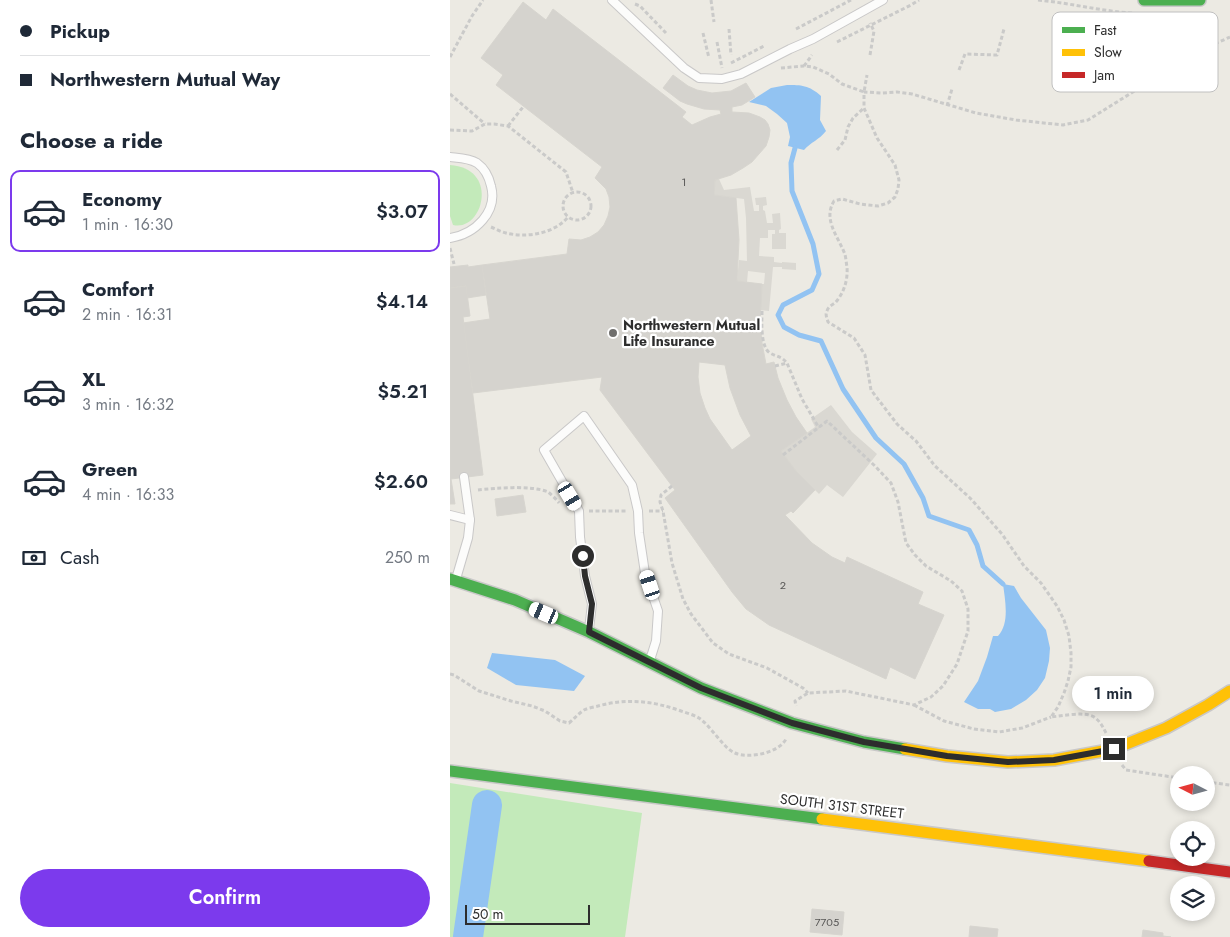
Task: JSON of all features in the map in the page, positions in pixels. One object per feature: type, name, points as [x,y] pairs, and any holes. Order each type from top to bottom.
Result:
[{"type":"street","points":[[1144,0],[1200,0]]},
{"type":"street","points":[[453,580],[515,600],[589,632],[701,688],[792,723],[864,742],[947,756],[1008,762],[1054,760],[1114,749],[1166,728],[1230,691]]},
{"type":"street","name":"SOUTH 31ST STREET","points":[[450,770],[1230,872]]},
{"type":"lane","points":[[612,0],[684,68],[699,78],[722,79],[741,74],[790,48],[813,39],[883,0]]},
{"type":"lane","points":[[450,157],[464,158],[477,163],[490,180],[493,193],[491,208],[482,222],[471,230],[450,238]]},
{"type":"lane","points":[[589,632],[592,604],[585,576],[580,537],[580,511],[544,450],[584,416],[632,485],[638,511],[639,533],[646,573],[658,611],[656,641],[649,662]]},
{"type":"lane","points":[[453,580],[468,538],[470,520],[464,477]]},
{"type":"lane","points":[[450,515],[470,520]]},
{"type":"path","points":[[450,57],[472,16],[483,0]]},
{"type":"path","points":[[711,0],[714,22]]},
{"type":"path","points":[[796,29],[851,0]]},
{"type":"path","points":[[837,42],[919,0]]},
{"type":"path","points":[[1038,0],[1116,12]]},
{"type":"path","points":[[636,4],[667,36]]},
{"type":"path","points":[[868,18],[874,30],[870,55]]},
{"type":"path","points":[[729,29],[731,55]]},
{"type":"path","points":[[959,70],[965,54],[997,55],[1004,29]]},
{"type":"path","points":[[702,33],[709,58]]},
{"type":"path","points":[[1218,42],[1230,37]]},
{"type":"path","points":[[717,42],[721,69],[764,46]]},
{"type":"path","points":[[804,66],[812,55]]},
{"type":"path","points":[[780,68],[804,66],[821,70],[842,84],[864,92],[912,94],[976,113],[1063,125],[1088,120],[1132,92]]},
{"type":"path","points":[[867,74],[864,108],[877,138],[894,165],[899,180],[898,189],[888,203],[878,206],[842,199],[834,202],[831,207],[829,214],[833,232],[845,253],[847,269],[846,284],[842,294],[828,308],[826,314],[828,322],[854,338],[865,355],[871,390],[897,424],[916,441],[935,466],[970,498],[1002,534],[1024,566],[1041,583],[1058,606],[1069,636],[1071,668],[1064,693],[1051,717]]},
{"type":"path","points":[[948,106],[952,89]]},
{"type":"path","points":[[450,94],[485,124]]},
{"type":"path","points":[[508,126],[523,107]]},
{"type":"path","points":[[837,150],[845,140],[848,127],[853,118],[864,108]]},
{"type":"path","points":[[450,130],[472,130],[485,124],[508,126],[566,172],[573,193]]},
{"type":"path","points":[[578,192],[587,196],[591,209],[586,217],[582,220],[577,220],[568,217],[563,210],[566,197],[578,192]]},
{"type":"path","points":[[482,222],[504,233],[520,236],[545,232],[562,224],[568,217]]},
{"type":"path","points":[[450,246],[454,264]]},
{"type":"path","points":[[762,310],[763,338],[766,350],[783,358],[787,363],[802,399],[819,428]]},
{"type":"path","points":[[775,366],[787,363]]},
{"type":"path","points":[[783,455],[827,421],[891,483],[898,502],[906,543],[915,556],[962,591],[968,609],[968,631],[957,664],[944,686],[932,697],[914,705]]},
{"type":"path","points":[[672,486],[661,495],[660,502],[672,563],[683,599],[691,614],[713,643],[729,654],[767,668],[804,688],[808,693]]},
{"type":"path","points":[[450,674],[479,691],[545,711],[560,722],[569,723],[584,710],[612,702],[632,701],[661,705],[698,718],[710,727],[729,749],[736,754],[751,756],[764,754],[784,744],[788,736]]},
{"type":"path","points":[[797,710],[796,701],[808,693],[846,691],[914,705],[944,721],[974,729],[1000,732],[1022,728],[1051,717],[1086,714],[1101,724],[1107,735]]},
{"type":"path","points":[[1120,760],[1126,770],[1170,777]]},
{"type":"path","points":[[1215,783],[1230,785]]},
{"type":"green space","points":[[450,165],[466,169],[476,177],[481,187],[482,199],[478,210],[472,219],[464,225],[453,225],[450,216]]},
{"type":"green space","points":[[450,783],[642,813],[625,937],[450,937]]},
{"type":"shaded area","points":[[719,179],[724,190],[750,187],[754,211],[759,211],[759,205],[756,205],[755,198],[766,197],[767,205],[763,206],[763,210],[765,211],[767,223],[773,223],[772,214],[780,213],[781,229],[779,233],[786,233],[786,249],[772,249],[772,234],[775,234],[775,230],[768,230],[768,238],[760,238],[759,256],[774,257],[774,262],[796,263],[796,270],[773,267],[769,311],[760,310],[765,273],[748,271],[747,282],[737,281],[739,260],[747,261],[744,199],[714,195],[715,180]]},
{"type":"shaded area","points":[[831,405],[852,432],[877,454],[843,497],[827,485],[819,494],[796,471],[781,451],[815,427],[811,419]]},
{"type":"water","points":[[787,85],[805,86],[821,96],[820,120],[826,131],[804,150],[788,146],[790,137],[787,123],[777,114],[766,106],[749,102],[771,88]]},
{"type":"water","points":[[1003,584],[1014,586],[1046,630],[1050,648],[1045,678],[1037,690],[1026,700],[1011,709],[995,712],[990,709],[978,709],[964,702],[978,681],[993,636],[998,636],[1004,625],[1006,611]]},
{"type":"water","points":[[492,653],[555,660],[585,676],[574,691],[516,685],[487,668]]},
{"type":"building","name":"Northwestern Mutual Life Insurance","points":[[523,2],[546,20],[553,9],[686,112],[682,117],[692,125],[721,114],[720,110],[704,109],[680,101],[663,88],[673,75],[688,86],[712,93],[731,91],[746,83],[755,97],[742,105],[732,107],[732,112],[749,113],[765,120],[770,130],[769,137],[766,146],[752,162],[731,175],[715,180],[714,195],[736,198],[739,240],[737,281],[762,284],[760,323],[766,364],[774,362],[787,400],[807,433],[781,451],[796,471],[815,490],[793,513],[791,511],[785,515],[812,543],[832,557],[845,563],[847,557],[923,592],[918,604],[944,615],[915,679],[890,667],[886,679],[769,625],[746,609],[665,498],[675,490],[600,390],[602,377],[473,393],[463,323],[490,319],[482,265],[567,254],[569,239],[581,240],[598,232],[604,225],[610,207],[606,189],[595,178],[602,167],[496,85],[503,75],[481,58]],"holes":[[[699,362],[725,365],[730,388],[740,415],[751,436],[732,450],[710,419],[700,393],[698,377]]]},
{"type":"building","points":[[468,265],[468,267],[482,265],[486,295],[467,298],[466,286],[450,288],[450,267]]},
{"type":"building","points":[[466,286],[470,316],[463,317],[483,475],[451,479],[455,504],[450,504],[450,288]]},
{"type":"building","points":[[523,495],[526,512],[497,516],[495,499]]},
{"type":"building","points":[[812,909],[844,912],[842,935],[810,932]]},
{"type":"building","points":[[970,926],[998,929],[997,937],[969,937]]},
{"type":"building","points":[[1143,930],[1163,933],[1163,936],[1171,937],[1142,937]]},
{"type":"waterway","points":[[795,148],[791,163],[792,191],[813,244],[819,274],[812,290],[783,305],[778,315],[784,327],[799,335],[821,341],[843,389],[876,438],[904,464],[923,498],[929,516],[969,530],[977,545],[983,566],[1003,584]]},
{"type":"waterway","points":[[468,937],[487,805]]},
{"type":"traffic: fast","points":[[1144,0],[1200,0]]},
{"type":"traffic: fast","points":[[450,579],[515,600],[589,632],[701,688],[792,723],[864,742],[905,749]]},
{"type":"traffic: fast","points":[[450,771],[822,819]]},
{"type":"traffic: slow","points":[[905,749],[947,756],[1008,762],[1054,760],[1114,749],[1166,728],[1230,691]]},
{"type":"traffic: slow","points":[[822,819],[1149,861]]},
{"type":"traffic: jam","points":[[1149,861],[1230,872]]},
{"type":"place","name":"Northwestern Mutual Life Insurance","points":[[613,333]]},
{"type":"route","points":[[583,556],[585,576],[592,604],[589,632],[701,688],[792,723],[864,742],[947,756],[1008,762],[1054,760],[1114,749]]}]
